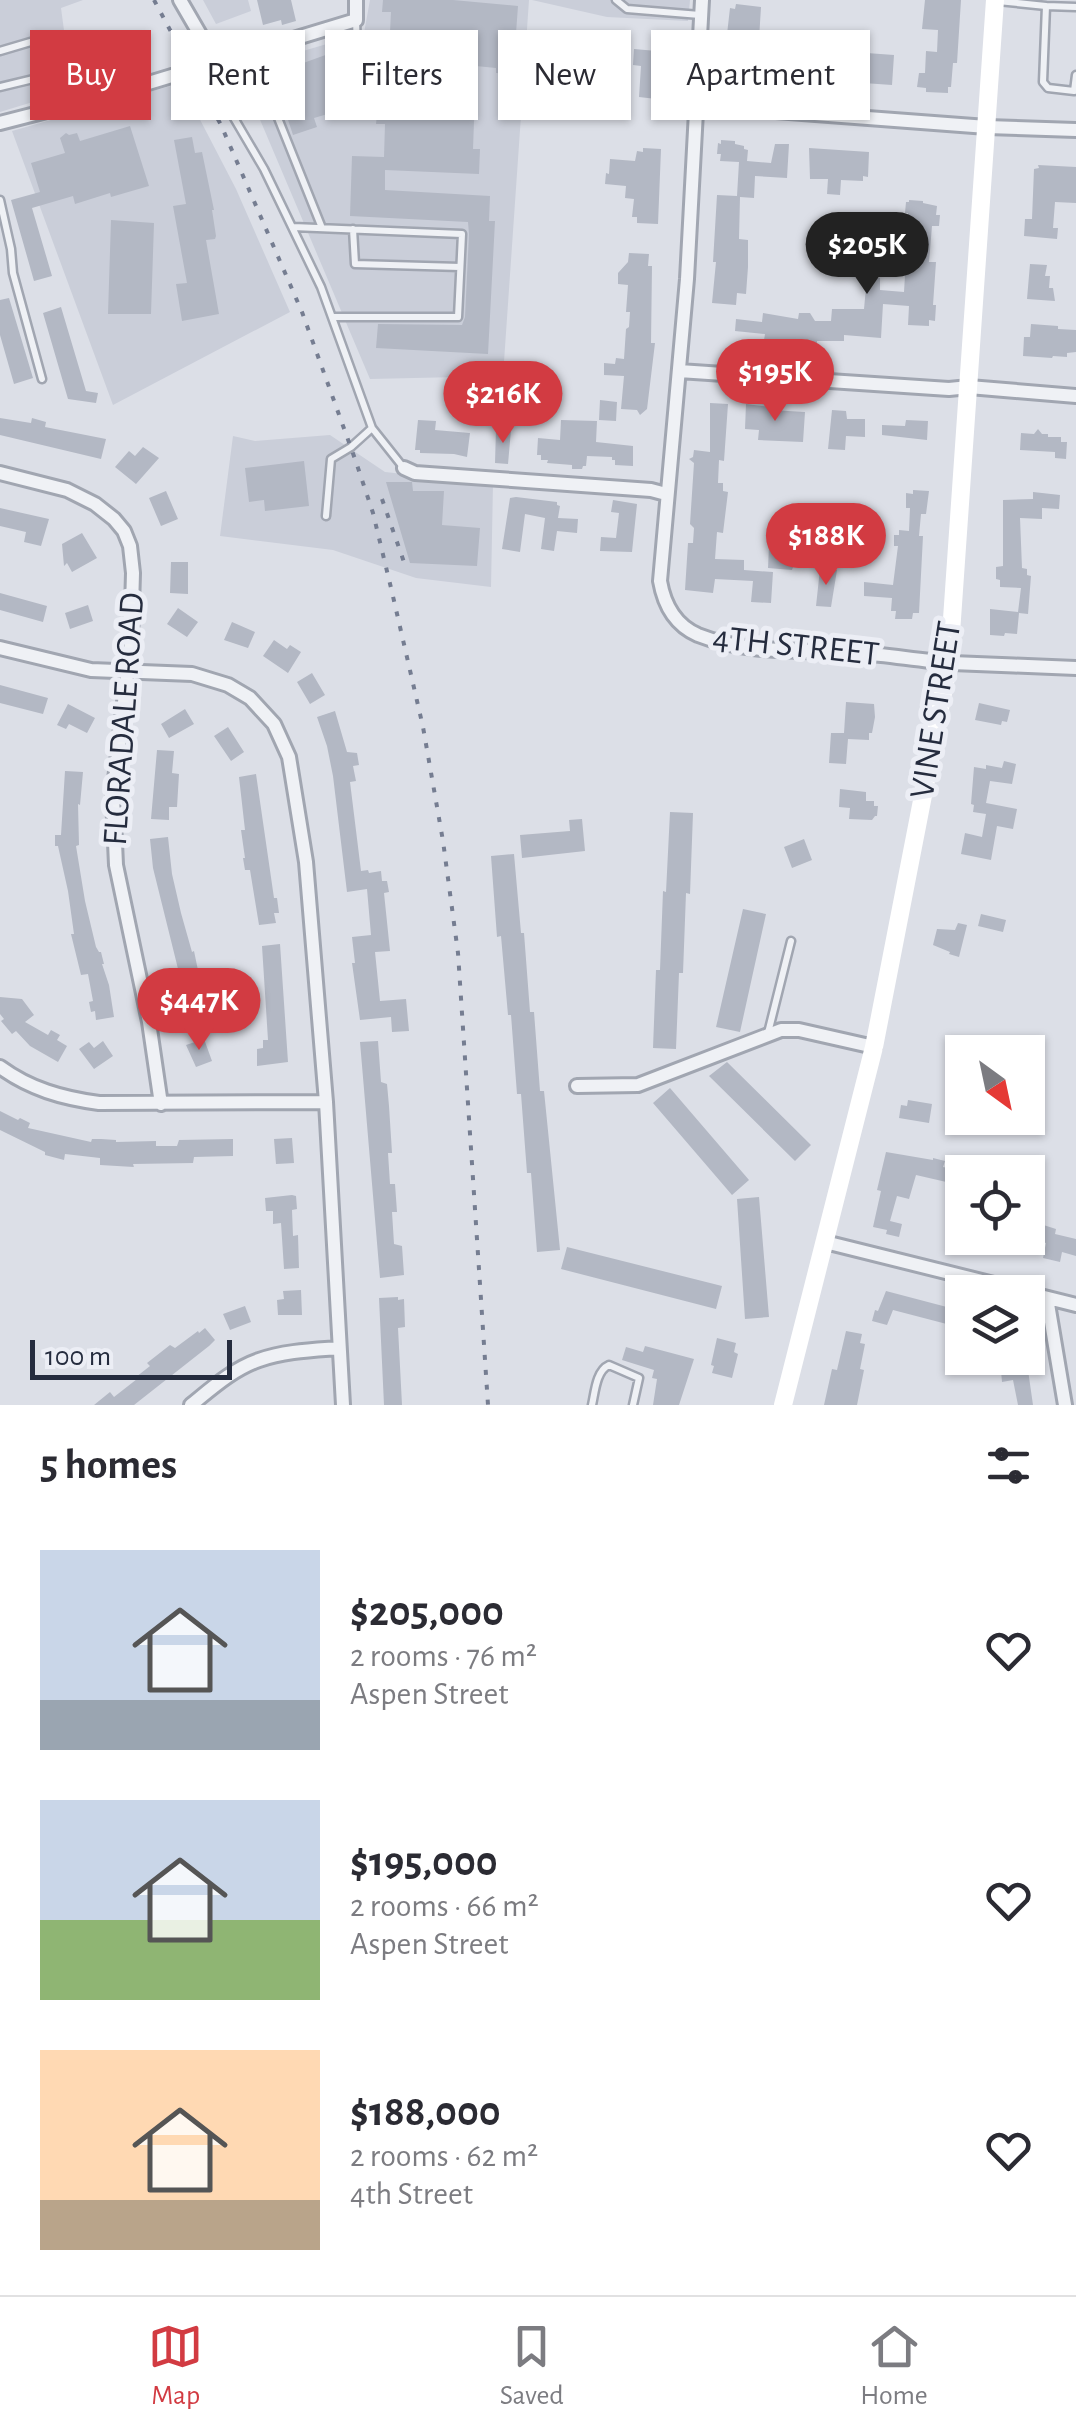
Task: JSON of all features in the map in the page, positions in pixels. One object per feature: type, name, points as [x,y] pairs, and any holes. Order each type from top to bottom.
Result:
[{"type":"street","points":[[180,0],[195,30]]},
{"type":"street","points":[[305,36],[356,20],[356,0]]},
{"type":"street","points":[[700,30],[702,0]]},
{"type":"street","name":"VINE STREET","points":[[783,1405],[874,1047],[948,662],[995,0]]},
{"type":"street","points":[[0,124],[171,76]]},
{"type":"street","points":[[870,118],[1076,130]]},
{"type":"street","points":[[404,468],[415,473],[666,494],[679,371],[696,120]]},
{"type":"street","points":[[679,371],[1076,396]]},
{"type":"street","name":"FLORADALE ROAD","points":[[0,473],[67,490],[95,504],[114,519],[130,546],[131,642],[114,797],[116,865],[149,1022],[160,1104]]},
{"type":"street","name":"4TH STREET","points":[[666,494],[660,581],[663,600],[682,624],[696,634],[748,647],[1076,668]]},
{"type":"street","points":[[0,648],[92,670],[192,674],[228,685],[250,698],[274,724],[289,758],[306,862],[326,1102],[344,1405]]},
{"type":"street","points":[[576,1086],[638,1085],[782,1030],[874,1047]]},
{"type":"street","points":[[0,1067],[30,1086],[62,1098],[99,1104],[326,1102]]},
{"type":"street","points":[[825,1242],[956,1275]]},
{"type":"street","points":[[1065,1405],[1047,1298],[1076,1306]]},
{"type":"street","points":[[191,1405],[235,1371],[260,1360],[340,1348]]},
{"type":"lane","points":[[616,0],[627,9],[701,16]]},
{"type":"lane","points":[[995,0],[1076,7]]},
{"type":"lane","points":[[1046,6],[1043,82],[1048,88],[1075,92],[1076,75]]},
{"type":"lane","points":[[356,20],[356,30]]},
{"type":"lane","points":[[0,51],[44,38],[54,74],[0,88]]},
{"type":"lane","points":[[235,120],[322,288],[372,428],[404,468]]},
{"type":"lane","points":[[279,120],[322,228]]},
{"type":"lane","points":[[0,200],[14,273],[42,378]]},
{"type":"lane","points":[[293,226],[462,234],[458,317],[332,317]]},
{"type":"lane","points":[[353,229],[355,264],[460,267]]},
{"type":"lane","points":[[326,516],[332,460],[372,428]]},
{"type":"lane","points":[[768,1034],[791,941]]},
{"type":"lane","points":[[592,1405],[602,1368],[608,1365],[639,1378],[633,1405]]},
{"type":"shaded area","points":[[0,0],[83,0],[61,8],[64,30],[30,30],[30,103],[0,112]]},
{"type":"shaded area","points":[[203,0],[248,0],[251,11],[216,24]]},
{"type":"shaded area","points":[[370,0],[529,0],[527,30],[498,30],[498,120],[521,120],[503,376],[370,379],[260,120],[305,120],[305,50],[325,45],[325,120],[478,120],[478,30],[365,30]]},
{"type":"shaded area","points":[[532,0],[690,0],[688,21],[607,17]]},
{"type":"shaded area","points":[[171,86],[171,120],[200,120],[236,189],[290,312],[113,405],[12,131],[51,120],[151,120],[151,92]]},
{"type":"shaded area","points":[[330,435],[385,472],[493,484],[491,587],[416,578],[333,550],[220,536],[233,436],[255,441]]},
{"type":"building","points":[[257,0],[291,0],[296,21],[263,25]]},
{"type":"building","points":[[383,0],[453,0],[518,6],[516,30],[498,30],[498,73],[496,68],[478,66],[478,30],[390,30],[391,12],[382,12]]},
{"type":"building","points":[[925,0],[961,0],[957,63],[953,63],[948,93],[926,92],[926,88],[917,87],[919,73],[925,73],[926,51],[937,52],[938,30],[922,29]]},
{"type":"building","points":[[736,4],[761,7],[760,30],[727,30],[730,8],[735,9]]},
{"type":"building","points":[[634,49],[651,50],[651,98],[639,97],[641,66],[633,65]]},
{"type":"building","points":[[870,53],[894,55],[892,85],[870,83]]},
{"type":"building","points":[[325,55],[325,115],[314,118],[317,127],[293,135],[288,120],[305,120],[305,62]]},
{"type":"building","points":[[376,120],[474,120],[473,149],[480,149],[479,174],[385,170],[385,190],[490,196],[489,221],[495,221],[488,354],[376,348],[378,324],[462,325],[469,234],[468,222],[350,216],[352,156],[384,157],[385,124],[376,124]]},
{"type":"building","points":[[130,126],[149,186],[75,204],[73,196],[32,208],[52,276],[34,281],[11,200],[40,192],[31,163],[65,153],[60,138],[66,133],[77,133],[80,141]]},
{"type":"building","points":[[192,137],[195,153],[202,152],[214,210],[216,236],[206,240],[219,314],[182,321],[176,284],[187,283],[173,206],[186,204],[174,140]]},
{"type":"building","points":[[721,140],[744,146],[748,150],[747,161],[771,163],[775,144],[789,144],[787,178],[755,176],[754,198],[740,197],[739,239],[748,240],[748,267],[746,294],[737,293],[736,305],[712,303],[717,195],[737,196],[739,162],[720,161],[721,154],[717,154]]},
{"type":"building","points":[[643,148],[661,149],[658,224],[637,223],[637,217],[632,217],[634,199],[625,198],[626,186],[605,184],[610,159],[635,161],[637,151],[643,152]]},
{"type":"building","points":[[809,148],[869,152],[868,177],[863,176],[863,181],[841,180],[840,195],[827,194],[828,179],[810,179]]},
{"type":"building","points":[[1038,165],[1076,167],[1076,203],[1055,202],[1053,228],[1058,228],[1057,239],[1024,236],[1025,219],[1032,219],[1034,169]]},
{"type":"building","points":[[909,200],[937,206],[936,215],[940,215],[939,226],[932,226],[929,262],[936,262],[936,305],[935,321],[929,320],[929,326],[908,325],[909,306],[883,304],[881,338],[844,335],[844,341],[817,341],[817,349],[804,349],[769,345],[765,334],[735,331],[736,319],[762,322],[763,313],[798,319],[799,313],[810,313],[815,321],[831,321],[832,309],[864,309],[867,277],[880,278],[880,290],[904,292],[908,226],[905,213]]},
{"type":"building","points":[[111,220],[154,223],[151,314],[108,314]]},
{"type":"building","points":[[629,253],[649,254],[648,266],[652,266],[651,343],[655,343],[647,409],[640,415],[637,410],[621,409],[624,376],[604,375],[604,363],[615,364],[616,358],[624,359],[630,312],[626,312],[628,285],[618,284],[618,273],[628,262]]},
{"type":"building","points":[[1030,264],[1047,265],[1045,276],[1050,276],[1049,288],[1053,288],[1055,301],[1027,299]]},
{"type":"building","points":[[9,298],[33,378],[14,384],[0,335],[0,300]]},
{"type":"building","points":[[61,307],[86,391],[98,393],[96,403],[68,399],[43,313]]},
{"type":"building","points":[[1031,324],[1076,330],[1076,352],[1067,353],[1067,357],[1023,356],[1024,337],[1030,337]]},
{"type":"building","points":[[600,400],[617,402],[616,421],[599,420]]},
{"type":"building","points":[[710,403],[728,404],[724,461],[719,460],[718,483],[723,483],[723,491],[728,492],[723,533],[717,532],[715,559],[744,560],[744,570],[773,572],[771,603],[751,602],[753,581],[715,579],[713,593],[685,590],[688,543],[693,543],[694,528],[690,524],[694,463],[689,459],[694,450],[710,452]]},
{"type":"building","points":[[746,404],[805,412],[803,442],[758,440],[759,430],[745,429]]},
{"type":"building","points":[[832,410],[846,411],[847,419],[865,419],[865,437],[846,436],[845,450],[828,449]]},
{"type":"building","points":[[0,418],[31,423],[32,418],[46,422],[45,427],[106,439],[101,459],[0,435]]},
{"type":"building","points":[[418,420],[436,421],[435,430],[470,433],[467,457],[415,450]]},
{"type":"building","points":[[561,420],[597,421],[596,442],[633,446],[633,466],[615,465],[612,457],[587,456],[582,469],[541,460],[541,455],[537,455],[538,438],[560,440]]},
{"type":"building","points":[[906,420],[928,421],[927,440],[882,435],[882,425],[905,426]]},
{"type":"building","points":[[496,429],[511,430],[508,464],[495,463]]},
{"type":"building","points":[[1038,429],[1048,437],[1061,437],[1061,442],[1067,442],[1066,459],[1055,458],[1055,452],[1020,450],[1021,433],[1034,434]]},
{"type":"building","points":[[143,447],[159,458],[136,484],[115,467],[129,451],[135,456]]},
{"type":"building","points":[[304,461],[309,506],[265,511],[264,500],[249,502],[245,468]]},
{"type":"building","points":[[386,482],[412,482],[413,491],[444,491],[442,525],[480,528],[477,566],[410,563]]},
{"type":"building","points":[[913,490],[929,491],[919,536],[923,536],[919,613],[913,613],[912,619],[895,619],[892,598],[864,596],[864,582],[893,585],[898,546],[894,546],[894,535],[899,535],[899,530],[909,531],[906,493],[913,494]]},
{"type":"building","points":[[166,491],[178,519],[161,526],[149,498]]},
{"type":"building","points":[[1033,492],[1060,495],[1059,509],[1042,508],[1042,519],[1020,518],[1022,568],[1031,576],[1028,614],[1019,613],[1017,634],[990,635],[990,609],[1018,612],[1021,588],[1000,587],[1000,580],[996,579],[996,567],[1003,566],[1003,500],[1033,499]]},
{"type":"building","points":[[510,498],[557,502],[558,518],[578,519],[577,533],[557,531],[554,551],[541,549],[545,518],[525,514],[520,552],[502,549]]},
{"type":"building","points":[[613,500],[637,504],[632,552],[600,551],[601,537],[616,538],[619,513],[611,512]]},
{"type":"building","points":[[0,508],[49,519],[41,546],[24,542],[26,532],[0,526]]},
{"type":"building","points":[[82,533],[97,558],[72,572],[67,563],[64,566],[62,544]]},
{"type":"building","points":[[769,546],[822,547],[821,560],[796,558],[792,570],[768,568]]},
{"type":"building","points":[[171,562],[188,562],[188,594],[170,593]]},
{"type":"building","points":[[820,569],[837,570],[831,607],[816,606]]},
{"type":"building","points":[[0,593],[47,606],[43,622],[0,610]]},
{"type":"building","points":[[88,605],[93,621],[70,629],[65,613]]},
{"type":"building","points":[[178,608],[198,622],[187,637],[167,624]]},
{"type":"building","points":[[232,622],[255,632],[248,648],[224,640]]},
{"type":"building","points":[[274,640],[301,652],[288,673],[263,656]]},
{"type":"building","points":[[312,673],[325,695],[310,704],[297,682]]},
{"type":"building","points":[[0,685],[48,698],[43,714],[0,703]]},
{"type":"building","points":[[846,702],[874,704],[872,733],[869,740],[848,739],[846,764],[829,763],[831,733],[844,733]]},
{"type":"building","points":[[979,703],[1010,710],[1007,722],[1002,721],[1001,725],[975,720]]},
{"type":"building","points":[[68,704],[95,718],[87,733],[69,724],[66,729],[57,725]]},
{"type":"building","points":[[185,709],[194,724],[169,738],[161,724]]},
{"type":"building","points":[[335,711],[347,752],[357,753],[359,765],[353,766],[356,781],[350,782],[361,871],[381,871],[389,892],[384,893],[390,951],[375,952],[380,1001],[406,999],[409,1031],[392,1032],[391,1017],[360,1020],[352,937],[371,935],[367,889],[347,892],[333,776],[317,717]]},
{"type":"building","points":[[228,727],[244,752],[231,761],[214,736]]},
{"type":"building","points":[[157,750],[174,751],[172,773],[179,774],[177,807],[169,807],[169,820],[151,819]]},
{"type":"building","points":[[1004,761],[1016,764],[1012,784],[990,781],[986,803],[1017,809],[1013,829],[997,826],[991,860],[961,854],[965,833],[982,837],[986,814],[973,812],[974,767],[1002,768]]},
{"type":"building","points":[[65,771],[83,772],[76,846],[85,901],[104,964],[114,1017],[96,1020],[89,1002],[93,1001],[88,974],[81,975],[71,934],[68,891],[55,846],[55,835],[61,835]]},
{"type":"building","points":[[256,774],[279,913],[274,913],[276,923],[259,925],[250,870],[245,870],[243,858],[241,830],[245,830],[239,777]]},
{"type":"building","points":[[840,789],[866,792],[866,801],[874,801],[874,806],[878,806],[877,816],[872,820],[849,819],[850,808],[839,807]]},
{"type":"building","points":[[670,812],[693,813],[676,1049],[653,1048]]},
{"type":"building","points":[[582,819],[585,851],[522,858],[520,835],[570,831],[569,820]]},
{"type":"building","points":[[168,837],[181,913],[204,999],[211,998],[213,1023],[188,1025],[184,993],[153,868],[150,839]]},
{"type":"building","points":[[804,839],[812,860],[792,868],[784,847]]},
{"type":"building","points":[[514,854],[560,1250],[537,1252],[501,936],[497,937],[491,856]]},
{"type":"building","points":[[743,909],[766,914],[740,1032],[716,1027]]},
{"type":"building","points":[[981,914],[1006,920],[1003,932],[978,926]]},
{"type":"building","points":[[958,923],[967,925],[959,957],[933,945],[937,929],[955,930]]},
{"type":"building","points":[[280,944],[288,1062],[257,1066],[257,1049],[263,1048],[263,1040],[268,1040],[262,946]]},
{"type":"building","points":[[0,997],[22,999],[34,1015],[25,1022],[48,1035],[51,1030],[60,1035],[57,1040],[67,1046],[58,1062],[30,1046],[16,1031],[12,1034],[1,1021],[4,1019],[0,1014]]},
{"type":"building","points":[[204,1039],[212,1061],[196,1067],[186,1045]]},
{"type":"building","points":[[103,1041],[113,1056],[94,1069],[79,1049],[89,1042],[94,1048]]},
{"type":"building","points":[[378,1041],[381,1082],[387,1084],[389,1106],[390,1184],[395,1184],[397,1212],[392,1212],[394,1244],[402,1246],[404,1275],[380,1278],[360,1042]]},
{"type":"building","points":[[727,1062],[811,1145],[795,1161],[709,1076]]},
{"type":"building","points":[[670,1088],[749,1180],[732,1195],[653,1103]]},
{"type":"building","points":[[908,1100],[932,1104],[929,1123],[899,1118],[901,1105],[907,1106]]},
{"type":"building","points":[[0,1111],[30,1123],[28,1128],[91,1142],[156,1141],[156,1146],[177,1146],[179,1140],[233,1139],[233,1156],[194,1157],[193,1163],[133,1164],[134,1167],[100,1165],[100,1158],[65,1154],[64,1160],[45,1155],[0,1130]]},
{"type":"building","points":[[292,1138],[294,1163],[276,1164],[274,1139]]},
{"type":"building","points":[[886,1152],[945,1161],[945,1182],[916,1175],[909,1199],[897,1196],[890,1221],[902,1224],[899,1237],[873,1227],[881,1191],[877,1190]]},
{"type":"building","points":[[296,1196],[293,1236],[298,1235],[299,1268],[284,1269],[281,1223],[273,1224],[273,1211],[266,1211],[265,1198]]},
{"type":"building","points":[[759,1197],[769,1317],[745,1319],[737,1199]]},
{"type":"building","points":[[1045,1226],[1056,1229],[1055,1234],[1076,1239],[1076,1256],[1062,1252],[1060,1262],[1043,1258]]},
{"type":"building","points":[[567,1247],[722,1286],[716,1309],[561,1269]]},
{"type":"building","points":[[301,1290],[302,1315],[278,1315],[277,1300],[284,1299],[283,1291]]},
{"type":"building","points":[[886,1291],[945,1307],[945,1324],[893,1310],[887,1325],[872,1321],[875,1310],[878,1311]]},
{"type":"building","points":[[379,1298],[404,1299],[405,1327],[398,1328],[402,1405],[384,1405]]},
{"type":"building","points":[[245,1306],[251,1322],[230,1330],[223,1314]]},
{"type":"building","points":[[205,1328],[215,1340],[134,1405],[94,1405],[110,1392],[114,1397],[137,1379],[150,1366],[147,1363],[170,1345],[175,1348]]},
{"type":"building","points":[[846,1331],[862,1334],[860,1343],[865,1344],[857,1405],[824,1405],[832,1369],[837,1370]]},
{"type":"building","points":[[717,1338],[736,1343],[734,1352],[738,1354],[732,1378],[712,1373]]},
{"type":"building","points":[[645,1346],[694,1359],[679,1405],[653,1405],[657,1379],[652,1378],[654,1370],[622,1360],[626,1347],[643,1352]]},
{"type":"building","points":[[1001,1375],[1029,1375],[1033,1405],[1018,1405],[1013,1380],[1002,1382]]},
{"type":"railway","points":[[154,0],[221,125],[302,312],[373,513],[392,592],[423,727],[458,953],[488,1405]]},
{"type":"railway","points":[[382,499],[405,565]]}]
